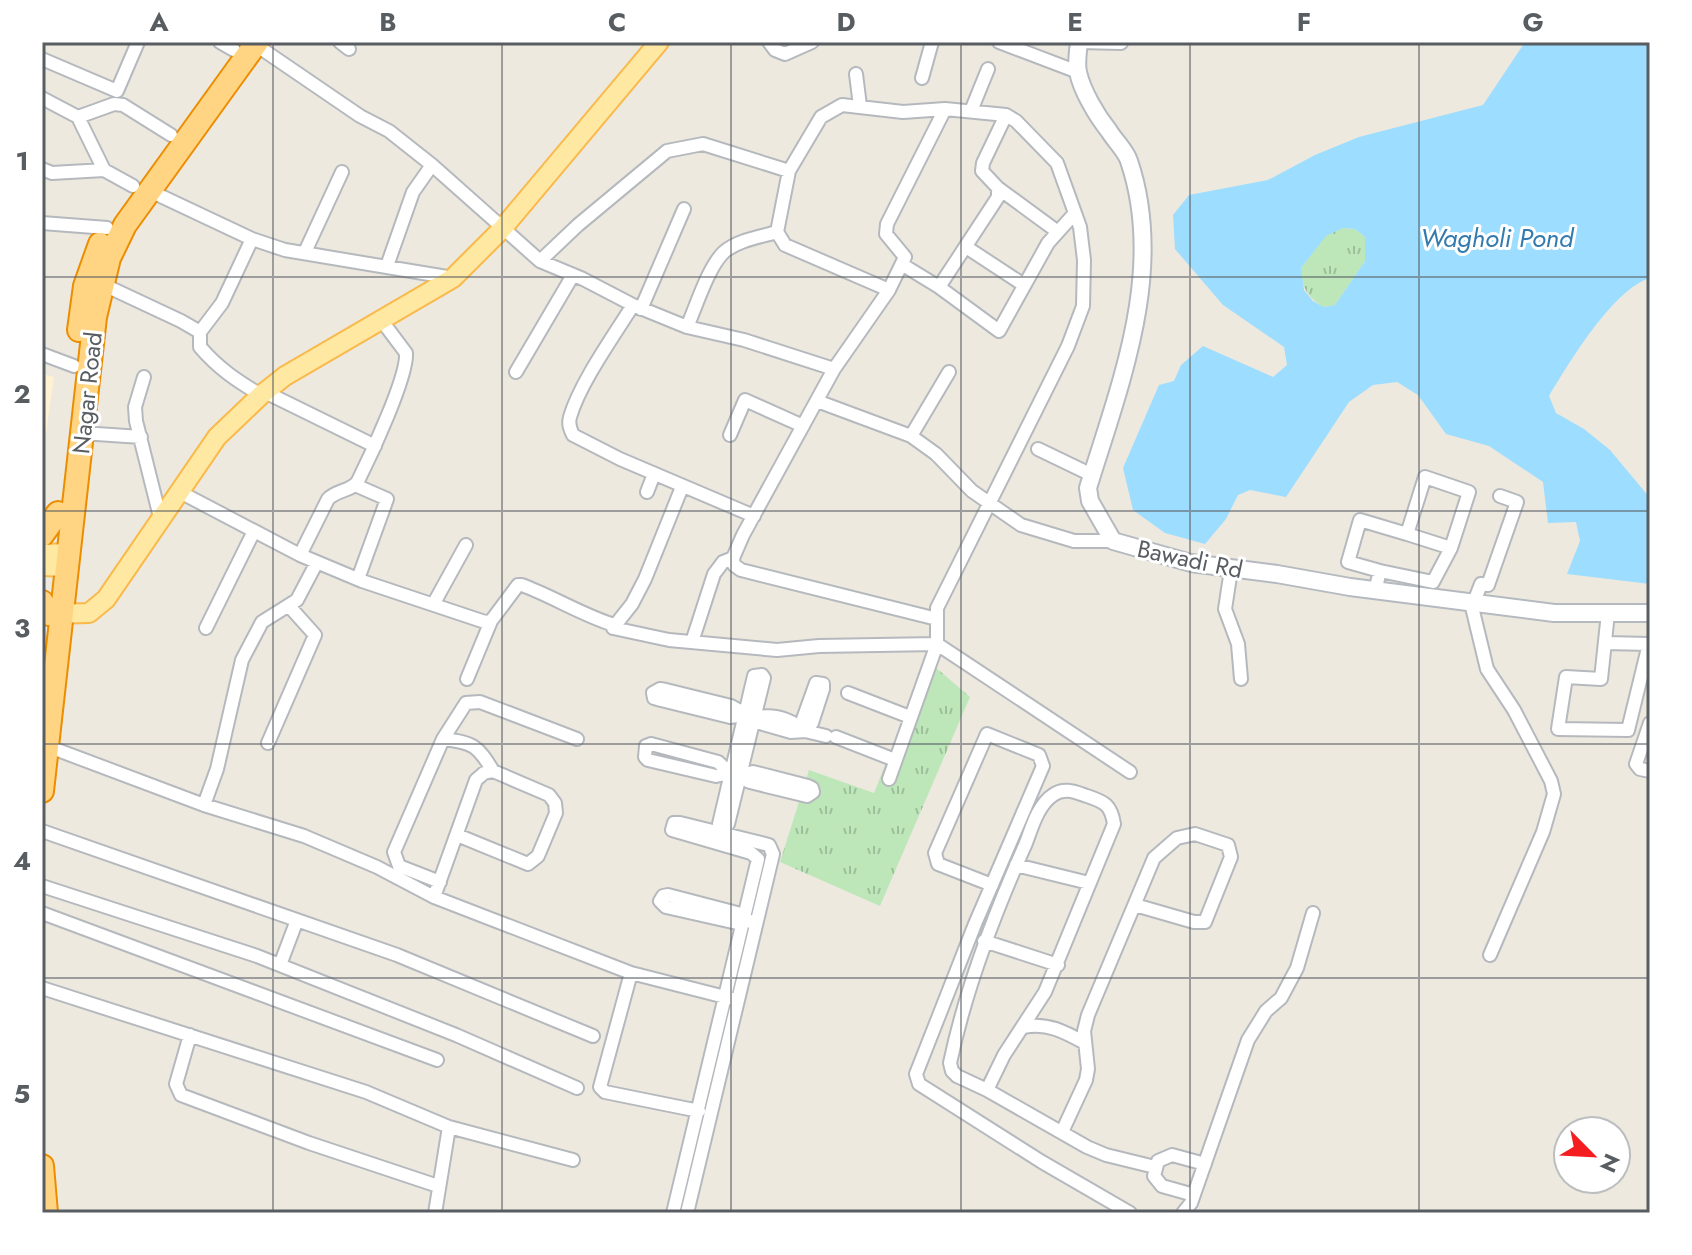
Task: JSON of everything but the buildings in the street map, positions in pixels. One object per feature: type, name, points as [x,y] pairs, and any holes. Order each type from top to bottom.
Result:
[{"type":"highway","name":"Nagar Road","points":[[52,556],[82,433],[95,317],[109,258],[140,188],[171,135],[241,44]]},
{"type":"highway","name":"Nagar Road","points":[[42,791],[47,746],[52,556],[85,286],[107,228],[140,188],[241,44]]},
{"type":"highway","name":"Nagar Road","points":[[42,669],[51,610]]},
{"type":"highway","points":[[42,1166],[46,1213]]},
{"type":"main road","points":[[51,610],[89,613],[106,599],[217,437],[263,393],[322,353],[453,278],[502,229],[659,42]]},
{"type":"street","points":[[42,59],[117,91],[138,42]]},
{"type":"street","points":[[769,42],[775,50],[785,54],[812,42]]},
{"type":"street","points":[[922,78],[932,42]]},
{"type":"street","points":[[999,42],[1078,72]]},
{"type":"street","points":[[1079,42],[1121,43]]},
{"type":"street","name":"Bawadi Rd","points":[[1079,42],[1078,72],[1096,115],[1128,158],[1139,205],[1143,264],[1130,348],[1120,392],[1088,488],[1090,501],[1113,541],[1191,563],[1375,591],[1554,613],[1650,613]]},
{"type":"street","points":[[241,44],[389,131],[540,261],[687,327],[744,340],[834,369]]},
{"type":"street","points":[[971,111],[988,69]]},
{"type":"street","points":[[856,74],[860,106]]},
{"type":"street","points":[[42,98],[78,117],[104,170]]},
{"type":"street","points":[[78,117],[114,104],[123,105],[171,135]]},
{"type":"street","points":[[889,290],[785,245],[777,232],[789,171],[821,117],[842,105],[903,112],[945,109],[1006,115],[1026,128],[1057,163],[1075,213],[1084,260],[1083,306],[1068,346],[937,608],[937,644],[889,779]]},
{"type":"street","points":[[937,619],[741,570],[734,565],[733,558],[834,369],[903,265],[905,257],[886,234],[887,224],[945,109]]},
{"type":"street","points":[[1006,115],[982,171],[998,188],[1058,232]]},
{"type":"street","points":[[540,261],[667,151],[703,144],[789,171]]},
{"type":"street","points":[[387,266],[413,192],[432,165]]},
{"type":"street","points":[[42,169],[52,173],[104,170],[252,239],[285,250],[453,278]]},
{"type":"street","points":[[305,252],[342,172]]},
{"type":"street","points":[[939,287],[998,197],[998,188]]},
{"type":"street","points":[[684,209],[637,307],[584,388],[569,419],[569,428],[573,435],[654,474],[754,516]]},
{"type":"street","points":[[903,265],[999,331],[1048,243],[1075,213]]},
{"type":"street","points":[[42,223],[107,228]]},
{"type":"street","points":[[687,327],[724,252],[738,243],[777,232]]},
{"type":"street","points":[[252,239],[222,303],[200,332],[200,347],[224,373],[375,446]]},
{"type":"street","points":[[966,247],[1024,285]]},
{"type":"street","points":[[419,272],[417,285],[425,296]]},
{"type":"street","points":[[516,372],[573,275]]},
{"type":"street","points":[[102,284],[200,332]]},
{"type":"street","points":[[300,555],[328,499],[333,493],[355,485],[375,446],[407,360],[406,353],[382,321]]},
{"type":"street","points":[[42,354],[74,366]]},
{"type":"street","points":[[911,436],[949,372]]},
{"type":"street","points":[[144,377],[135,407],[136,421],[161,521]]},
{"type":"street","points":[[730,435],[745,400],[803,426]]},
{"type":"street","points":[[817,401],[911,436],[936,454],[972,491],[1021,525],[1063,538],[1087,542],[1113,541]]},
{"type":"street","points":[[82,433],[141,437]]},
{"type":"street","points":[[1038,449],[1092,475]]},
{"type":"street","points":[[647,492],[654,474]]},
{"type":"street","points":[[1407,534],[1425,477],[1469,492],[1451,548],[1433,582],[1348,562],[1360,520],[1451,548]]},
{"type":"street","points":[[355,485],[387,499],[358,579]]},
{"type":"street","points":[[614,625],[632,604],[645,579],[682,487]]},
{"type":"street","points":[[178,491],[300,555],[358,579],[485,622],[491,621]]},
{"type":"street","points":[[1490,955],[1543,832],[1554,794],[1551,781],[1514,710],[1487,669],[1473,602],[1481,584],[1488,585],[1517,502],[1500,496]]},
{"type":"street","points":[[206,628],[254,531]]},
{"type":"street","points":[[434,603],[466,545]]},
{"type":"street","points":[[692,642],[714,574],[723,562],[733,558]]},
{"type":"street","points":[[204,805],[217,769],[242,660],[262,622],[297,600],[317,562]]},
{"type":"street","points":[[1231,570],[1225,609],[1238,644],[1241,679]]},
{"type":"street","points":[[1375,591],[1380,571]]},
{"type":"street","points":[[467,679],[491,621],[518,585],[522,585],[584,615],[614,625],[613,628],[692,642],[777,650],[819,646],[937,644],[1130,772]]},
{"type":"street","points":[[268,743],[315,635],[289,606]]},
{"type":"street","points":[[1606,643],[1649,644],[1628,730],[1558,729],[1566,677],[1601,679],[1608,613]]},
{"type":"street","points":[[749,716],[731,706],[666,690],[653,693],[654,698],[730,717],[749,716],[767,714],[792,721],[805,731],[895,760]]},
{"type":"street","points":[[848,693],[910,717]]},
{"type":"street","points":[[440,882],[399,866],[394,852],[443,739],[466,703],[480,702],[577,739]]},
{"type":"street","points":[[720,838],[719,824],[749,716]]},
{"type":"street","points":[[1650,723],[1636,764],[1640,769],[1650,771]]},
{"type":"street","points":[[992,885],[938,864],[935,859],[941,838],[987,734],[1039,755],[1043,766],[916,1074],[919,1084],[1130,1213]]},
{"type":"street","points":[[443,739],[461,740],[479,748],[493,771],[549,795],[555,803],[556,813],[538,856],[528,864],[457,835]]},
{"type":"street","points":[[735,774],[716,776],[648,760],[645,757],[646,746],[651,744],[718,762],[735,774],[750,782],[807,796],[813,792],[808,786],[753,772],[735,774]]},
{"type":"street","points":[[47,746],[204,805],[304,836],[377,867],[434,897],[631,973],[732,998]]},
{"type":"street","points":[[434,897],[476,780],[484,773],[493,771]]},
{"type":"street","points":[[987,1090],[1004,1055],[1024,1027],[1058,965],[1114,824],[1112,810],[1105,803],[1069,790],[1054,794],[1043,804],[1016,865],[984,941],[950,1063],[957,1076],[1106,1155],[1155,1167]]},
{"type":"street","points":[[42,831],[397,955],[593,1036]]},
{"type":"street","points":[[1062,1132],[1086,1080],[1088,1015],[1154,858],[1177,838],[1195,834],[1228,845],[1231,857],[1205,922],[1194,922],[1135,905]]},
{"type":"street","points":[[720,838],[772,848]]},
{"type":"street","points":[[720,838],[758,857]]},
{"type":"street","points":[[758,857],[772,848]]},
{"type":"street","points":[[673,1213],[701,1119],[751,922],[773,854],[772,848]]},
{"type":"street","points":[[751,922],[758,857]]},
{"type":"street","points":[[1016,865],[1089,883]]},
{"type":"street","points":[[42,886],[280,965],[577,1088]]},
{"type":"street","points":[[668,895],[737,913],[751,922],[737,923],[666,907],[660,901],[668,895]]},
{"type":"street","points":[[42,913],[437,1060]]},
{"type":"street","points":[[1205,1164],[1172,1155],[1158,1161],[1154,1176],[1162,1186],[1191,1206],[1248,1040],[1266,1011],[1281,998],[1297,968],[1313,913]]},
{"type":"street","points":[[280,965],[297,920]]},
{"type":"street","points":[[984,941],[1058,965]]},
{"type":"street","points":[[631,973],[600,1087],[605,1092],[701,1119]]},
{"type":"street","points":[[42,988],[366,1092],[449,1127],[573,1160]]},
{"type":"street","points":[[1024,1027],[1038,1024],[1085,1043]]},
{"type":"street","points":[[190,1035],[176,1084],[181,1095],[309,1143],[438,1186]]},
{"type":"street","points":[[687,1213],[701,1119]]},
{"type":"street","points":[[435,1213],[449,1127]]},
{"type":"shaded area","points":[[42,374],[54,377],[42,462]]},
{"type":"green space","points":[[1343,228],[1355,229],[1365,237],[1365,261],[1335,305],[1324,307],[1306,291],[1301,268],[1326,235]]},
{"type":"green space","points":[[927,660],[970,697],[880,906],[780,862],[809,770],[874,793]]},
{"type":"water","name":"Wagholi Pond","points":[[1525,42],[1650,44],[1650,278],[1621,296],[1607,311],[1549,396],[1556,413],[1584,429],[1610,450],[1650,498],[1650,584],[1567,574],[1580,541],[1576,522],[1548,523],[1543,482],[1489,446],[1446,434],[1418,395],[1397,382],[1373,385],[1349,402],[1286,497],[1250,490],[1238,495],[1226,519],[1205,544],[1165,533],[1133,510],[1123,468],[1159,385],[1174,381],[1181,365],[1203,346],[1273,377],[1287,365],[1284,347],[1223,305],[1175,249],[1173,215],[1189,195],[1268,180],[1315,155],[1359,137],[1483,105]],"holes":[[[1343,228],[1355,229],[1365,237],[1365,261],[1335,305],[1324,307],[1313,301],[1304,290],[1301,268],[1326,236]]]}]
